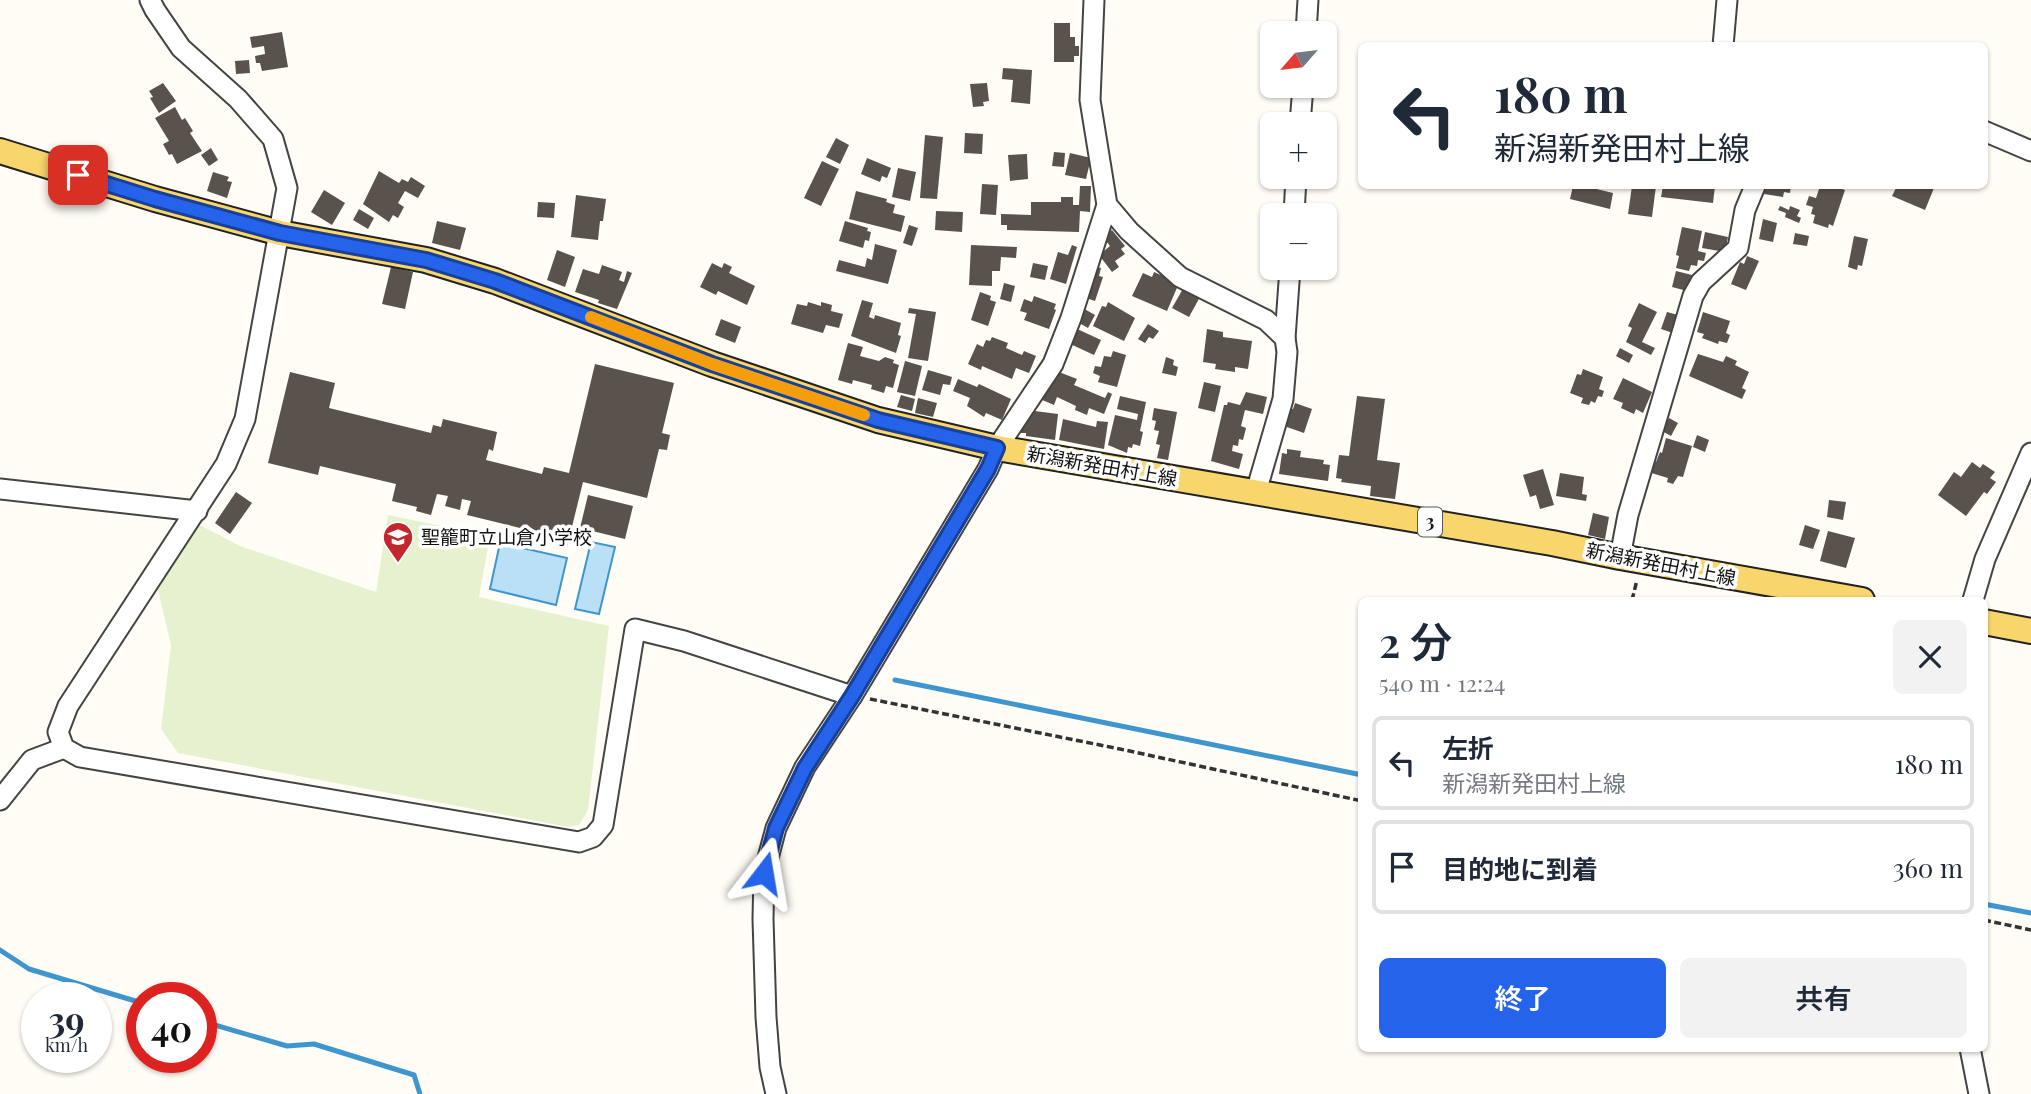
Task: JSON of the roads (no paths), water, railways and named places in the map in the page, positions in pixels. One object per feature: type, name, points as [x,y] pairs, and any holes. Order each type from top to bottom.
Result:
[{"type":"main road","name":"新潟新発田村上線","points":[[0,151],[155,199],[280,233],[426,260],[495,281],[712,364],[878,420],[997,448],[1552,543],[1844,597]]},
{"type":"main road","points":[[1988,623],[2031,631]]},
{"type":"street","points":[[150,0],[181,48],[238,99],[273,139],[287,188],[244,419],[226,464],[68,706],[58,732],[64,748],[80,757],[579,842],[593,837],[603,825],[635,629],[684,641],[852,696]]},
{"type":"street","points":[[775,1094],[766,1017],[763,919],[764,873],[776,828],[805,768],[852,696],[988,469],[997,448],[1053,364],[1071,318],[1107,205],[1090,100],[1094,0]]},
{"type":"street","points":[[1307,21],[1308,0]]},
{"type":"street","points":[[1723,42],[1727,0]]},
{"type":"street","points":[[1988,133],[2031,151]]},
{"type":"street","points":[[1619,557],[1628,514],[1693,296],[1701,282],[1738,248],[1745,210],[1754,189]]},
{"type":"street","points":[[1107,205],[1129,231],[1180,276],[1266,320],[1285,338]]},
{"type":"street","points":[[1256,492],[1283,399],[1289,280]]},
{"type":"street","points":[[1974,597],[1985,559],[2031,453]]},
{"type":"street","points":[[0,489],[197,511]]},
{"type":"street","points":[[0,800],[32,760],[64,748]]},
{"type":"street","points":[[1971,1052],[1979,1094]]},
{"type":"water","points":[[591,542],[615,547],[599,614],[575,609]]},
{"type":"water","points":[[500,543],[567,558],[556,605],[490,589]]},
{"type":"waterway","points":[[895,680],[1358,774]]},
{"type":"waterway","points":[[1988,905],[2031,913]]},
{"type":"waterway","points":[[0,950],[29,969],[126,998]]},
{"type":"waterway","points":[[217,1026],[287,1046],[314,1044],[414,1075],[420,1094]]},
{"type":"place","name":"聖籠町立山倉小学校","points":[[398,564]]}]
